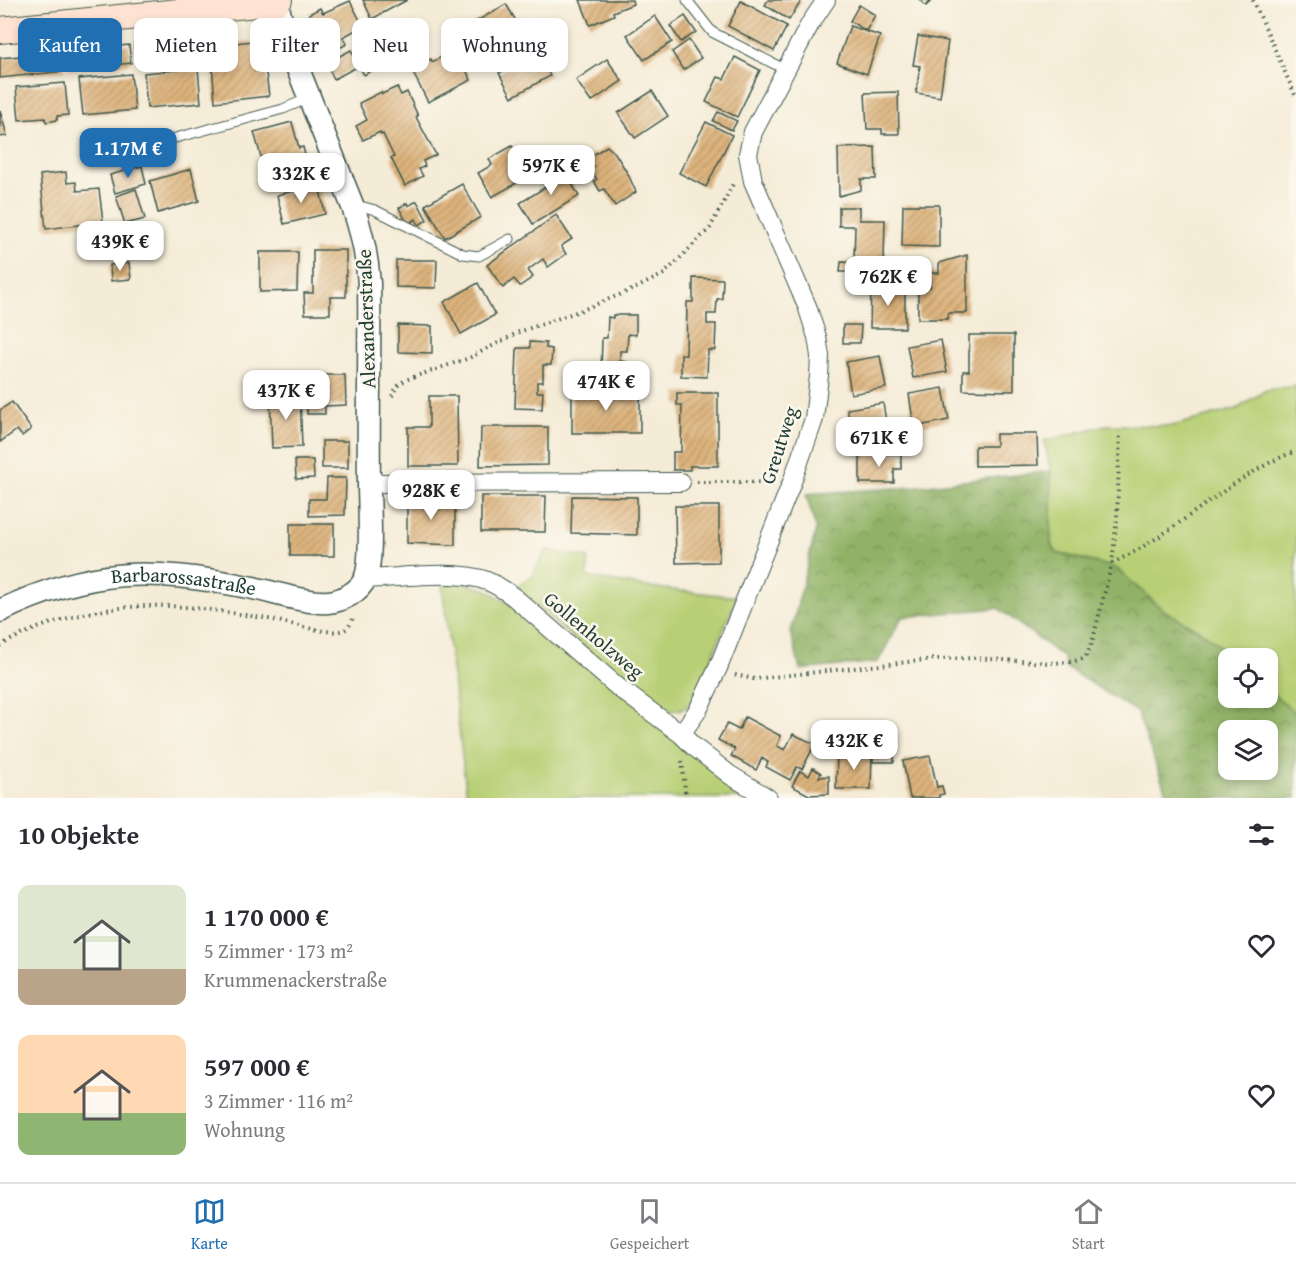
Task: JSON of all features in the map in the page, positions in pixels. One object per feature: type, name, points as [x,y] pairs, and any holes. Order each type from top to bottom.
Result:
[{"type":"main road","points":[[0,30],[278,1]]},
{"type":"street","points":[[747,154],[753,132],[810,24],[826,0]]},
{"type":"street","name":"Alexanderstraße","points":[[278,1],[284,34],[362,233],[368,272],[369,560],[363,583]]},
{"type":"street","name":"Greutweg","points":[[681,734],[698,710],[718,668],[792,482],[814,419],[819,376],[819,346],[807,306],[753,182],[747,154]]},
{"type":"street","points":[[369,483],[681,482]]},
{"type":"street","name":"Barbarossastraße","points":[[0,611],[43,591],[113,575],[148,574],[202,579],[322,602],[342,598],[363,583]]},
{"type":"street","name":"Gollenholzweg","points":[[363,583],[460,575],[497,585],[619,688],[681,734],[730,775],[768,798]]},
{"type":"lane","points":[[687,0],[712,32],[786,70]]},
{"type":"lane","points":[[94,160],[283,109],[309,98]]},
{"type":"lane","points":[[353,207],[375,210],[445,247],[467,255],[482,255],[510,239]]},
{"type":"path","points":[[1253,0],[1296,97]]},
{"type":"path","points":[[392,394],[397,386],[411,378],[469,358],[519,332],[582,310],[664,274],[710,228],[747,154]]},
{"type":"path","points":[[718,668],[740,677],[754,679],[935,659],[975,658],[1050,663],[1078,661],[1086,656],[1092,643],[1112,563],[1117,517],[1120,433]]},
{"type":"path","points":[[1112,563],[1152,542],[1203,504],[1258,468],[1296,451]]},
{"type":"path","points":[[681,482],[792,482]]},
{"type":"path","points":[[0,646],[19,636],[58,622],[108,610],[150,606],[200,608],[339,631],[351,624],[363,583]]},
{"type":"path","points":[[681,734],[686,798]]},
{"type":"green space","points":[[1296,386],[1296,714],[1278,698],[1278,648],[1222,648],[1207,635],[1163,610],[1116,568],[1057,553],[1051,545],[1051,471],[1044,441],[1106,425],[1172,426],[1237,409],[1266,390]]},
{"type":"green space","points":[[1051,471],[1051,545],[1057,553],[1116,568],[1163,610],[1207,635],[1222,648],[1218,648],[1218,708],[1278,708],[1278,698],[1296,714],[1296,798],[1168,798],[1137,712],[1065,667],[1064,658],[998,608],[902,617],[878,662],[800,670],[791,632],[816,529],[806,494],[911,487]]},
{"type":"green space","points":[[546,550],[589,558],[587,577],[646,587],[737,597],[694,700],[689,705],[673,710],[649,703],[514,587],[531,577]]},
{"type":"green space","points":[[464,583],[487,590],[521,611],[756,798],[467,798],[442,584]]},
{"type":"building","points":[[363,0],[407,0],[374,18],[372,18]]},
{"type":"building","points":[[580,0],[632,0],[633,4],[590,25]]},
{"type":"building","points":[[768,0],[802,0],[789,20],[765,5]]},
{"type":"building","points":[[920,0],[932,0],[926,6]]},
{"type":"building","points":[[350,1],[359,18],[352,18],[352,32],[343,37],[347,44],[340,48],[340,18],[311,18],[309,14],[320,8],[323,13]]},
{"type":"building","points":[[741,1],[787,26],[774,51],[728,26]]},
{"type":"building","points":[[506,4],[514,18],[482,18]]},
{"type":"building","points":[[859,5],[875,15],[866,31],[850,21]]},
{"type":"building","points":[[655,16],[672,42],[644,60],[627,35]]},
{"type":"building","points":[[685,16],[696,32],[681,42],[670,26]]},
{"type":"building","points":[[850,26],[880,36],[867,74],[837,63]]},
{"type":"building","points":[[918,36],[948,41],[940,97],[916,93],[920,66],[913,65]]},
{"type":"building","points":[[689,40],[701,58],[683,70],[672,52]]},
{"type":"building","points":[[250,41],[250,72],[266,72],[269,96],[215,102],[213,72],[238,72],[238,43]]},
{"type":"building","points":[[129,45],[131,63],[122,64],[122,46]]},
{"type":"building","points":[[351,50],[352,70],[334,79],[330,72],[340,72],[340,56]]},
{"type":"building","points":[[18,56],[18,72],[56,72],[0,78],[0,58]]},
{"type":"building","points":[[735,57],[760,70],[737,117],[706,102],[718,77],[724,79]]},
{"type":"building","points":[[441,58],[441,72],[467,72],[471,80],[428,102],[413,72],[429,72],[429,60],[431,59],[432,62]]},
{"type":"building","points":[[607,59],[622,81],[591,102],[576,80]]},
{"type":"building","points":[[198,72],[201,103],[147,108],[144,73]]},
{"type":"building","points":[[548,72],[550,76],[512,97],[499,73]]},
{"type":"building","points":[[131,74],[135,110],[83,115],[79,79]]},
{"type":"building","points":[[65,83],[68,115],[57,116],[57,120],[46,122],[45,118],[19,120],[16,87]]},
{"type":"building","points":[[397,87],[401,95],[407,92],[418,116],[416,117],[436,155],[423,161],[425,166],[419,169],[423,176],[405,186],[391,158],[394,157],[383,134],[381,135],[380,132],[363,140],[356,126],[367,120],[359,103]]},
{"type":"building","points":[[652,91],[668,116],[635,138],[618,113]]},
{"type":"building","points":[[898,92],[899,134],[882,134],[882,129],[867,129],[865,93]]},
{"type":"building","points":[[0,110],[7,136],[0,137]]},
{"type":"building","points":[[718,112],[737,121],[732,130],[713,121]]},
{"type":"building","points":[[292,122],[299,148],[303,147],[309,172],[273,180],[267,156],[261,157],[254,132]]},
{"type":"building","points":[[706,122],[732,135],[706,187],[679,173]]},
{"type":"building","points":[[512,146],[529,176],[492,197],[478,173],[492,165],[489,159]]},
{"type":"building","points":[[607,146],[615,153],[636,192],[615,206],[604,189],[600,191],[594,181],[597,179],[590,170],[594,167],[588,158]]},
{"type":"building","points":[[875,147],[876,179],[861,179],[861,190],[839,196],[838,148]]},
{"type":"building","points":[[142,166],[146,184],[115,193],[110,175]]},
{"type":"building","points":[[568,167],[577,182],[572,184],[579,196],[533,224],[520,203],[549,185],[547,180]]},
{"type":"building","points":[[191,169],[199,201],[158,213],[150,181]]},
{"type":"building","points":[[66,172],[67,183],[76,182],[77,191],[99,189],[103,222],[46,229],[40,175]]},
{"type":"building","points":[[462,184],[481,217],[445,238],[425,205]]},
{"type":"building","points":[[319,185],[325,214],[284,224],[277,195]]},
{"type":"building","points":[[136,189],[145,219],[125,224],[116,196]]},
{"type":"building","points":[[417,201],[427,220],[419,225],[416,219],[408,224],[399,208]]},
{"type":"building","points":[[903,205],[939,205],[939,247],[902,246]]},
{"type":"building","points":[[839,207],[859,207],[859,220],[885,220],[884,260],[854,260],[855,226],[839,226]]},
{"type":"building","points":[[556,215],[572,239],[561,246],[566,254],[548,267],[543,259],[528,270],[533,277],[520,286],[514,279],[503,288],[487,265]]},
{"type":"building","points":[[313,250],[346,250],[346,297],[330,297],[330,314],[305,314],[304,293],[313,293]]},
{"type":"building","points":[[260,252],[298,252],[297,291],[260,292]]},
{"type":"building","points":[[967,255],[967,313],[948,313],[948,319],[918,319],[918,287],[930,287],[930,273],[939,273],[939,263]]},
{"type":"building","points":[[396,260],[437,260],[436,288],[396,287]]},
{"type":"building","points":[[841,262],[859,263],[859,272],[840,272]]},
{"type":"building","points":[[129,263],[131,279],[111,281],[110,265]]},
{"type":"building","points":[[693,278],[723,279],[722,299],[717,299],[716,314],[707,314],[707,324],[716,324],[715,350],[708,350],[707,377],[681,376],[681,354],[686,355],[687,302],[693,302]]},
{"type":"building","points":[[478,283],[495,315],[461,334],[444,302]]},
{"type":"building","points":[[871,285],[905,286],[905,328],[870,328]]},
{"type":"building","points":[[613,315],[636,315],[636,335],[628,334],[627,351],[620,351],[620,361],[627,362],[627,375],[601,374],[602,338],[607,338],[608,317],[613,318]]},
{"type":"building","points":[[398,325],[432,326],[432,353],[398,352]]},
{"type":"building","points":[[843,325],[861,325],[860,343],[843,343]]},
{"type":"building","points":[[969,335],[1014,335],[1014,391],[963,390],[963,371],[969,371]]},
{"type":"building","points":[[941,340],[947,372],[913,378],[907,346]]},
{"type":"building","points":[[530,342],[546,343],[546,348],[552,349],[551,365],[543,365],[543,382],[537,382],[537,392],[543,392],[542,409],[515,408],[517,348],[530,348]]},
{"type":"building","points":[[880,356],[886,388],[851,394],[846,362]]},
{"type":"building","points":[[316,375],[345,375],[346,405],[325,406],[325,414],[307,414],[307,404],[316,404]]},
{"type":"building","points":[[943,388],[949,420],[914,427],[909,394]]},
{"type":"building","points":[[572,391],[640,393],[640,433],[572,433]]},
{"type":"building","points":[[300,393],[302,447],[272,448],[270,395]]},
{"type":"building","points":[[677,393],[718,393],[718,466],[690,466],[690,470],[673,470],[673,452],[681,452],[682,405],[677,405]]},
{"type":"building","points":[[429,396],[457,396],[458,466],[408,466],[408,427],[429,427]]},
{"type":"building","points":[[12,402],[31,429],[22,436],[17,430],[0,442],[0,410]]},
{"type":"building","points":[[883,403],[888,434],[854,441],[847,409]]},
{"type":"building","points":[[481,427],[548,427],[548,465],[480,466]]},
{"type":"building","points":[[996,434],[1037,434],[1038,465],[975,466],[975,446],[996,446]]},
{"type":"building","points":[[322,441],[348,441],[348,468],[322,468]]},
{"type":"building","points":[[860,454],[901,454],[901,469],[894,469],[894,483],[860,483]]},
{"type":"building","points":[[295,460],[313,460],[314,478],[296,479]]},
{"type":"building","points":[[327,478],[346,478],[345,515],[309,516],[309,499],[326,499]]},
{"type":"building","points":[[481,496],[546,496],[545,532],[481,532]]},
{"type":"building","points":[[572,496],[637,497],[637,535],[571,533]]},
{"type":"building","points":[[407,497],[455,498],[455,545],[407,543]]},
{"type":"building","points":[[675,506],[719,506],[719,562],[676,563]]},
{"type":"building","points":[[290,524],[334,524],[334,556],[290,556]]},
{"type":"building","points":[[745,717],[781,736],[777,746],[785,750],[793,734],[815,744],[802,769],[797,767],[790,780],[766,767],[768,762],[762,758],[756,770],[731,756],[735,749],[718,740],[727,724],[739,730]]},
{"type":"building","points":[[884,732],[895,732],[894,762],[873,762],[874,740],[883,741]]},
{"type":"building","points":[[837,753],[872,753],[871,789],[836,789]]},
{"type":"building","points":[[930,756],[937,787],[942,786],[944,794],[939,795],[939,798],[910,798],[903,761]]},
{"type":"building","points":[[813,768],[821,773],[819,777],[829,776],[829,794],[809,795],[792,786],[800,771],[809,776]]}]
